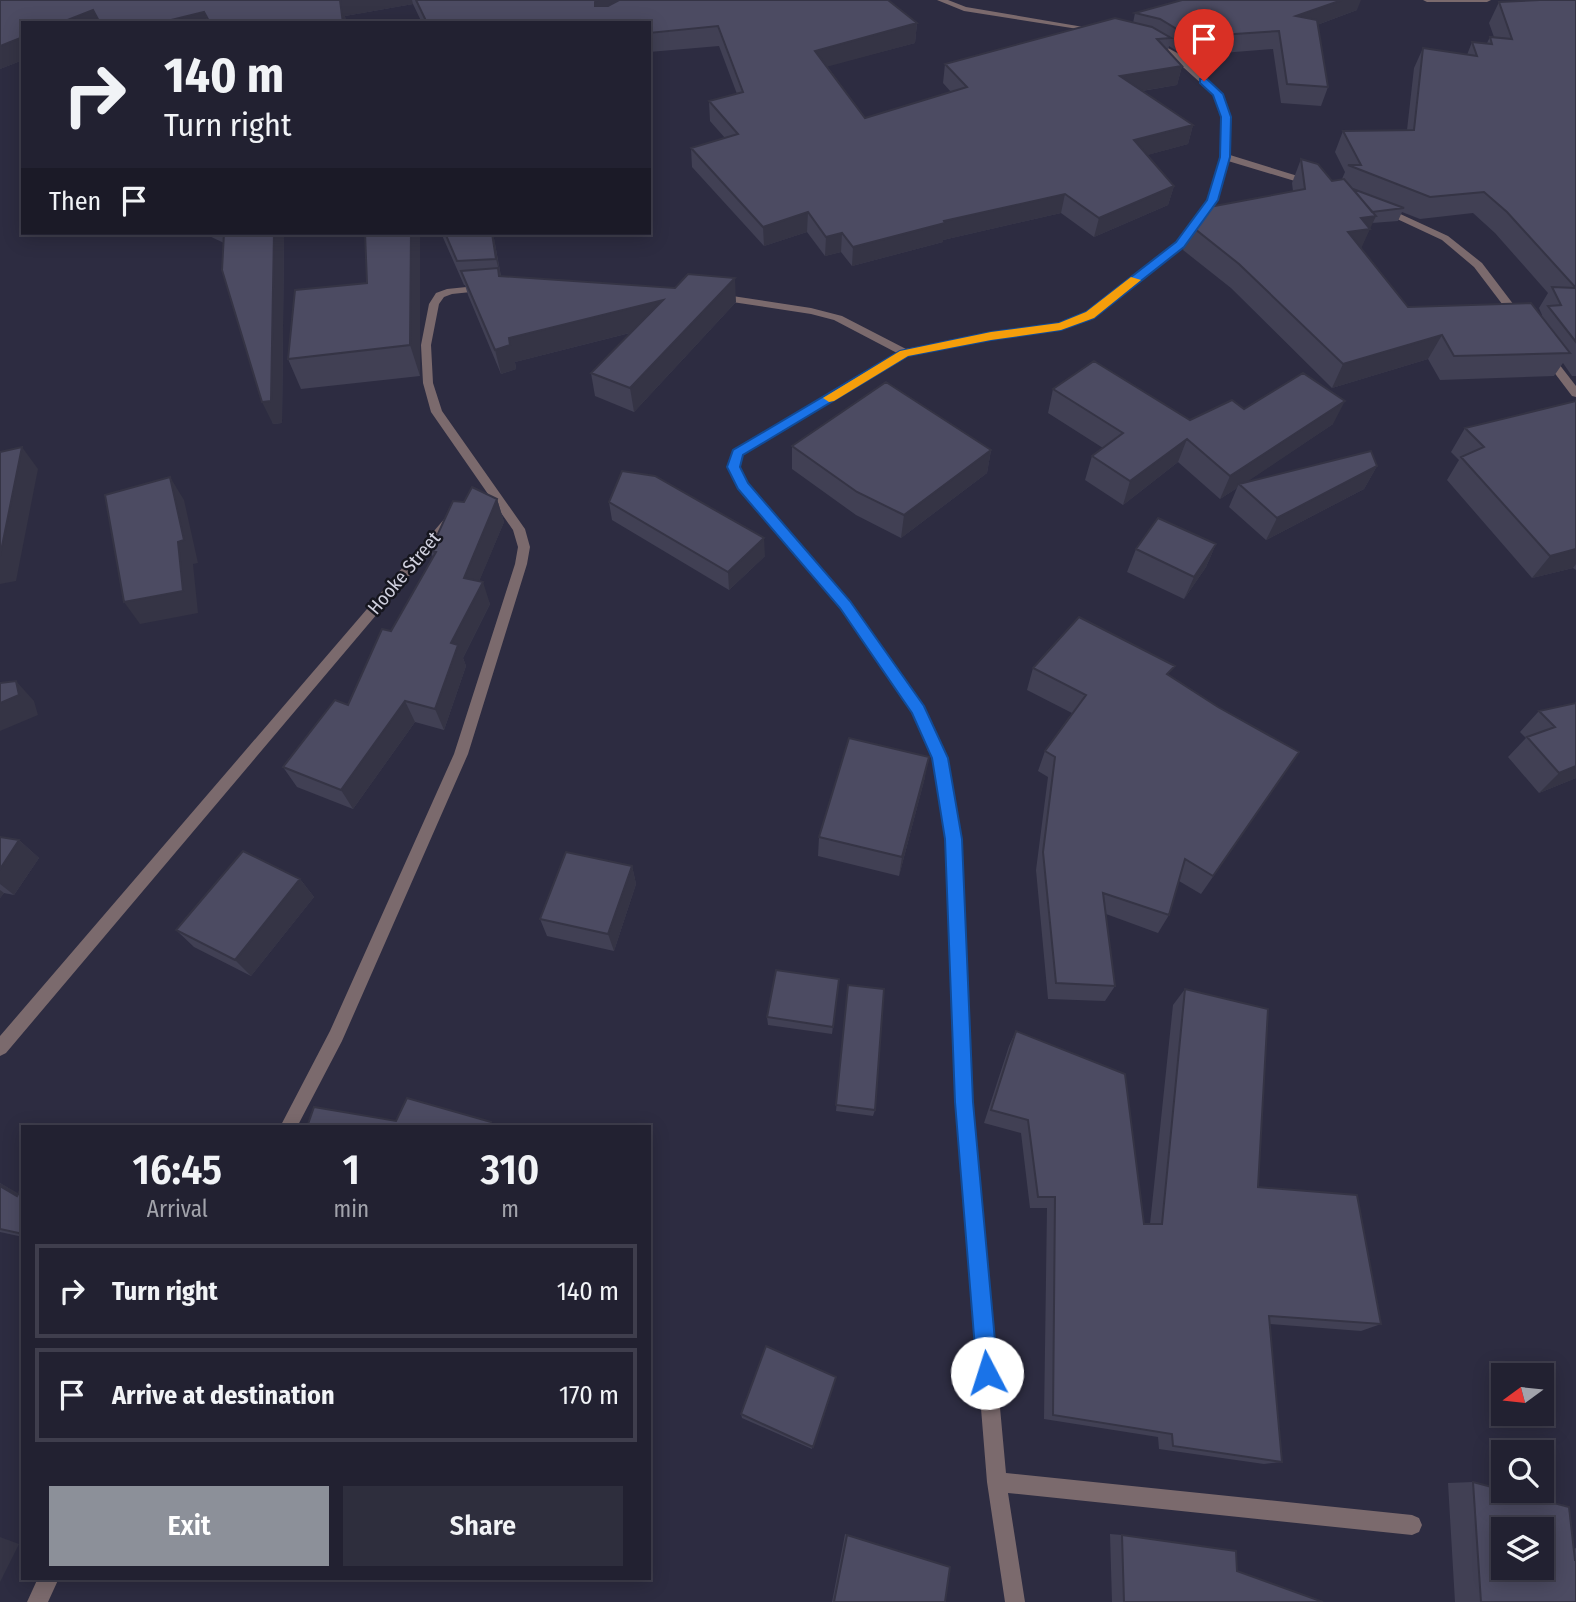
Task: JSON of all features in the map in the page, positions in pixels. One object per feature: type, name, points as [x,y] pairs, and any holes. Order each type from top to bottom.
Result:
[{"type":"street","points":[[941,0],[964,9],[1112,32]]},
{"type":"street","points":[[1427,0],[1487,0]]},
{"type":"street","points":[[1015,1602],[997,1482],[964,1102],[954,839],[940,758],[919,710],[873,643],[845,605],[743,486],[734,467],[737,453],[905,353],[1061,326],[1090,315],[1180,244],[1212,200],[1225,157],[1226,117],[1218,94],[1176,56],[1142,40]]},
{"type":"street","points":[[1225,157],[1319,186]]},
{"type":"street","points":[[1370,204],[1404,217],[1445,238],[1478,265],[1527,329]]},
{"type":"street","points":[[289,1125],[340,1027],[461,754],[521,564],[524,547],[519,529],[480,484],[437,412],[428,383],[426,345],[434,304],[440,295],[451,291],[494,288]]},
{"type":"street","points":[[705,296],[811,310],[838,318],[905,353]]},
{"type":"street","points":[[1544,350],[1576,393]]},
{"type":"street","name":"Hooke Street","points":[[0,1048],[458,509]]},
{"type":"street","points":[[997,1482],[1412,1525]]},
{"type":"street","points":[[37,1602],[48,1580]]},
{"type":"building","points":[[0,0],[340,0],[343,21],[209,21],[204,12],[167,21],[99,21],[93,10],[65,21],[21,21],[21,38],[0,46]]},
{"type":"building","points":[[416,0],[598,0],[595,6],[608,6],[619,0],[888,0],[917,23],[815,51],[865,118],[967,87],[945,64],[1115,18],[1152,27],[1171,38],[1157,39],[1182,66],[1120,76],[1193,125],[1134,140],[1174,186],[1099,218],[1065,194],[944,221],[945,223],[853,247],[842,233],[826,237],[808,212],[763,227],[691,148],[738,134],[709,101],[743,92],[718,26],[651,33],[651,21],[426,21]]},
{"type":"building","points":[[1182,0],[1342,0],[1296,16],[1317,20],[1328,87],[1287,84],[1279,31],[1190,37],[1160,19],[1135,13]]},
{"type":"building","points":[[1576,0],[1576,288],[1507,212],[1484,192],[1430,197],[1348,165],[1361,165],[1343,131],[1414,130],[1423,48],[1477,56],[1472,42],[1492,44],[1490,37],[1512,39],[1499,2]]},
{"type":"building","points":[[1301,159],[1318,164],[1332,181],[1344,179],[1376,216],[1361,218],[1370,229],[1348,232],[1408,307],[1531,303],[1570,353],[1454,356],[1442,335],[1343,364],[1239,264],[1190,225],[1204,208],[1305,189]]},
{"type":"building","points":[[1353,189],[1404,208],[1372,212]]},
{"type":"building","points":[[224,235],[274,235],[271,401],[262,402],[222,270]]},
{"type":"building","points":[[365,235],[411,235],[410,345],[288,359],[295,290],[367,283]]},
{"type":"building","points":[[446,235],[492,235],[496,259],[457,261]]},
{"type":"building","points":[[498,268],[499,276],[675,288],[688,274],[735,278],[630,388],[591,373],[663,300],[509,338],[510,345],[495,350],[461,271]]},
{"type":"building","points":[[1552,287],[1576,288],[1576,342],[1548,306],[1561,305]]},
{"type":"building","points":[[1094,361],[1190,420],[1232,400],[1244,409],[1303,373],[1345,401],[1230,476],[1187,439],[1130,481],[1092,456],[1123,433],[1053,389]]},
{"type":"building","points":[[886,382],[991,450],[904,515],[857,492],[792,446]]},
{"type":"building","points":[[1576,401],[1576,549],[1550,556],[1461,457],[1484,447],[1465,428]]},
{"type":"building","points":[[22,447],[0,556],[0,452]]},
{"type":"building","points":[[1371,451],[1377,466],[1277,518],[1239,484]]},
{"type":"building","points":[[622,471],[655,476],[764,538],[728,572],[609,502]]},
{"type":"building","points":[[170,477],[184,540],[178,542],[183,591],[124,602],[105,495]]},
{"type":"building","points":[[472,487],[497,499],[464,578],[483,582],[451,643],[458,645],[435,709],[405,701],[341,790],[283,767],[335,700],[348,705],[382,629],[391,631],[436,552],[430,551],[453,501],[464,502]]},
{"type":"building","points":[[1158,518],[1216,544],[1194,577],[1136,549]]},
{"type":"building","points":[[1079,617],[1175,666],[1167,674],[1218,707],[1299,752],[1213,876],[1185,859],[1169,915],[1103,893],[1115,986],[1056,983],[1043,852],[1055,757],[1045,751],[1086,695],[1033,668]]},
{"type":"building","points":[[16,681],[19,695],[0,703],[0,683]]},
{"type":"building","points":[[1576,703],[1576,766],[1559,773],[1527,737],[1555,727],[1539,711]]},
{"type":"building","points":[[849,738],[929,757],[902,857],[819,837]]},
{"type":"building","points":[[0,837],[19,840],[0,869]]},
{"type":"building","points":[[243,851],[300,879],[235,960],[176,930]]},
{"type":"building","points":[[566,852],[632,866],[608,934],[540,919]]},
{"type":"building","points":[[776,970],[839,979],[833,1027],[767,1017]]},
{"type":"building","points":[[848,985],[884,989],[875,1110],[836,1105]]},
{"type":"building","points":[[1185,989],[1268,1009],[1258,1187],[1357,1195],[1381,1324],[1269,1316],[1282,1462],[1173,1446],[1172,1434],[1053,1415],[1055,1197],[1038,1197],[1028,1120],[991,1110],[1016,1031],[1125,1074],[1144,1224],[1162,1224]]},
{"type":"building","points":[[407,1098],[491,1122],[490,1125],[308,1125],[314,1107],[396,1121]]},
{"type":"building","points":[[0,1186],[17,1196],[21,1189],[21,1234],[0,1229]]},
{"type":"building","points":[[766,1346],[836,1377],[813,1447],[741,1414]]},
{"type":"building","points":[[1473,1482],[1491,1487],[1491,1503],[1554,1503],[1569,1507],[1576,1560],[1576,1602],[1481,1602]]},
{"type":"building","points":[[847,1535],[950,1567],[945,1602],[834,1602]]},
{"type":"building","points":[[1122,1535],[1236,1551],[1237,1571],[1323,1602],[1124,1602]]},
{"type":"slow traffic","points":[[829,398],[905,353],[1061,326],[1090,315],[1135,280]]},
{"type":"route","points":[[987,1373],[964,1102],[954,839],[940,758],[919,710],[879,653],[845,605],[743,486],[734,467],[737,453],[905,353],[1061,326],[1090,315],[1180,244],[1212,200],[1225,157],[1226,117],[1218,94],[1204,81]]}]
